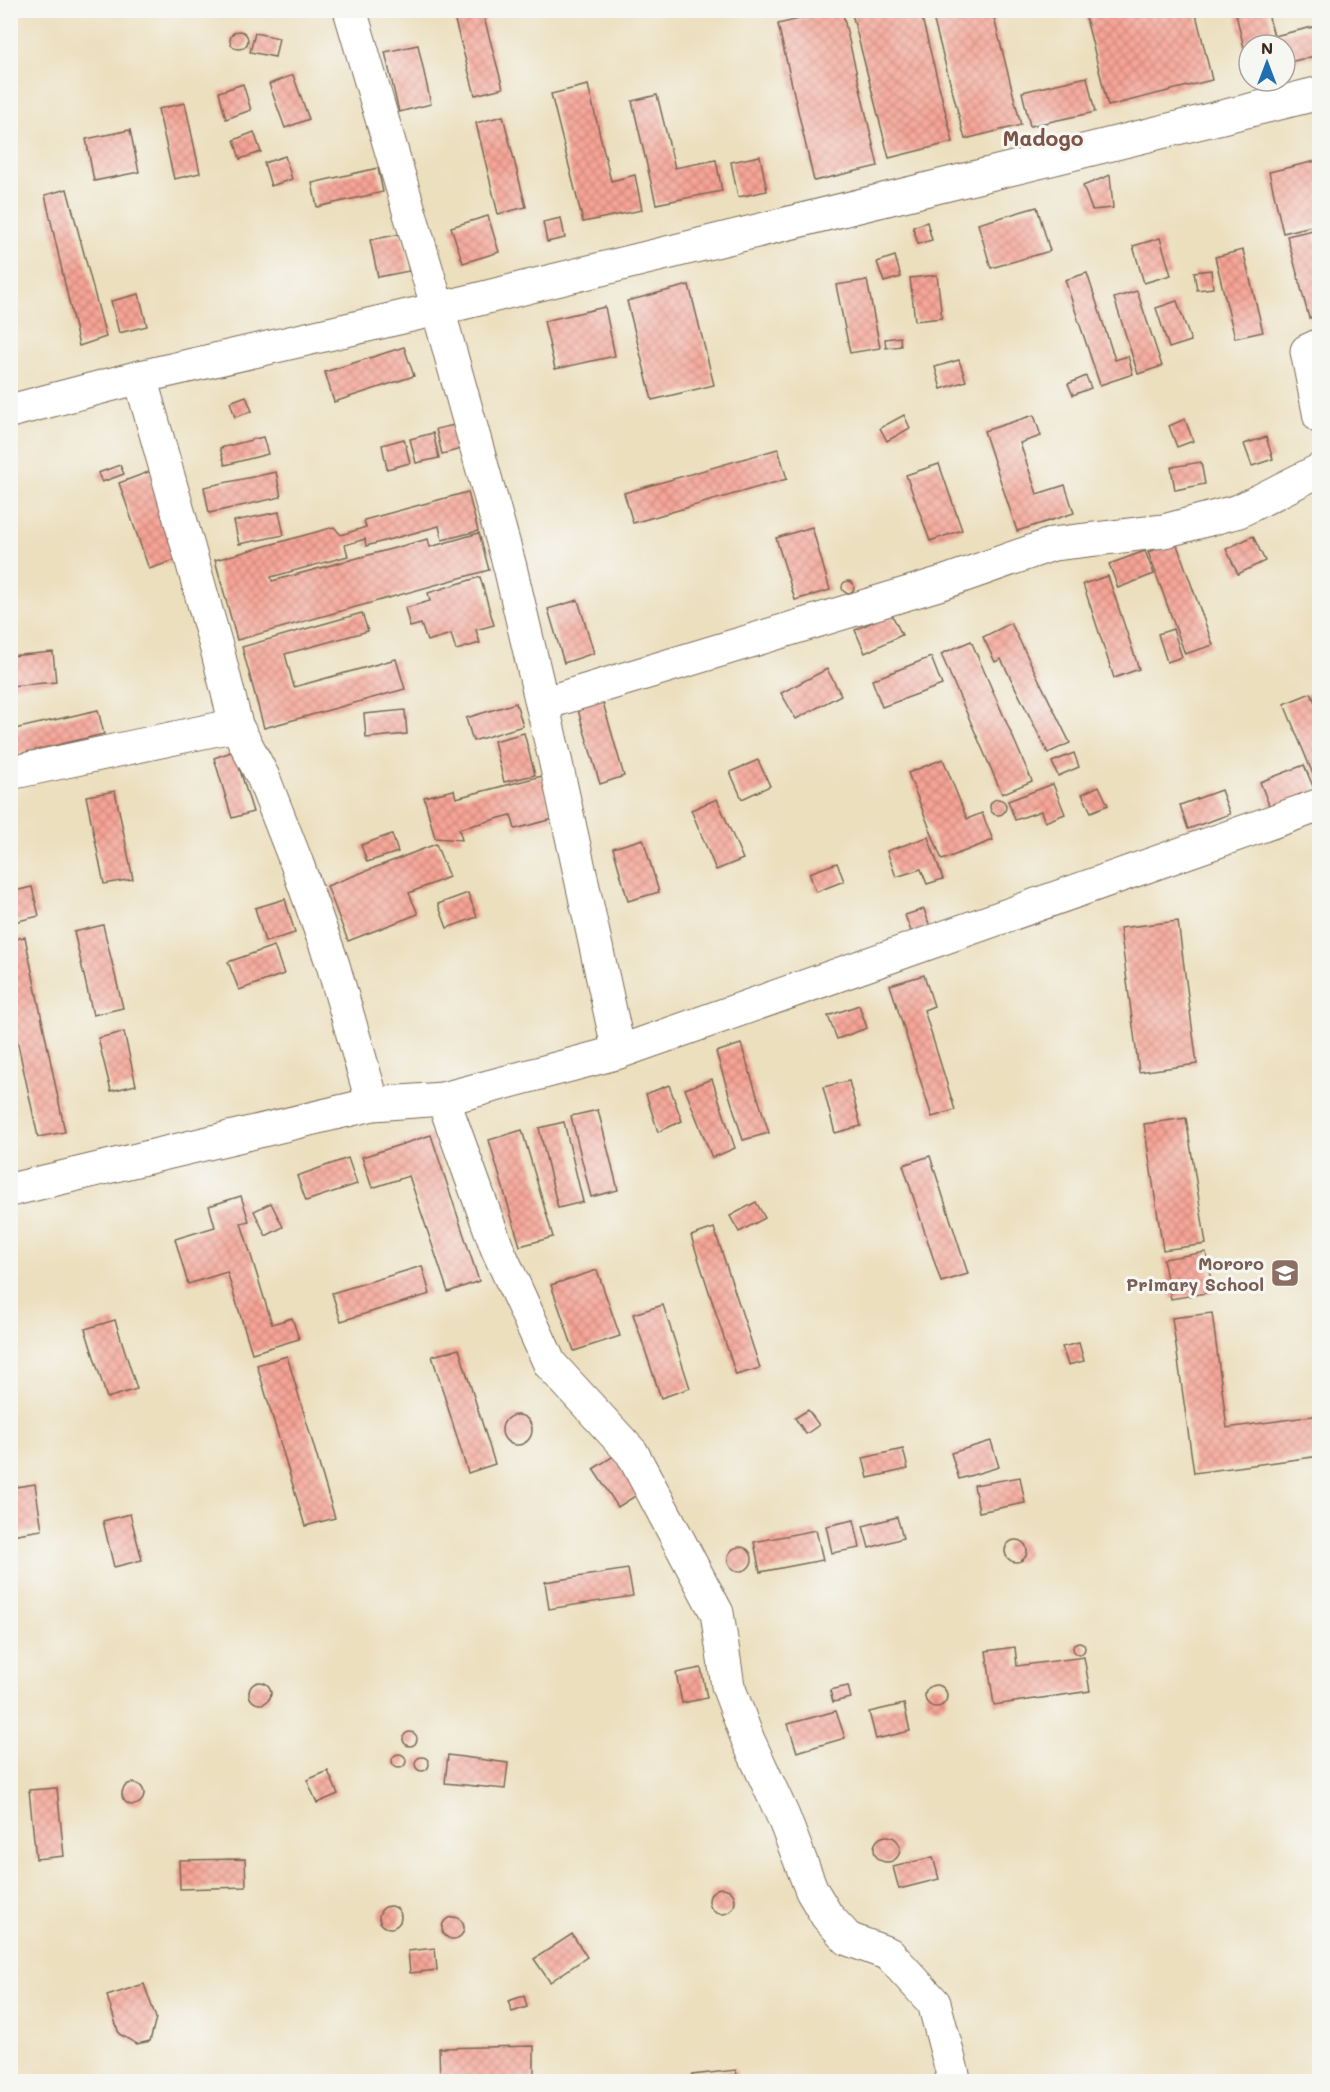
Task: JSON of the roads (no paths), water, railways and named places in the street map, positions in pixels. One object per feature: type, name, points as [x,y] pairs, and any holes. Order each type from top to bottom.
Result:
[{"type":"street","points":[[350,10],[438,309],[510,567],[619,1052]]},
{"type":"street","points":[[10,411],[140,377],[438,309],[1320,93]]},
{"type":"street","points":[[1320,345],[1307,351],[1320,417]]},
{"type":"street","points":[[140,377],[215,642],[236,725],[263,777],[305,886],[333,965],[373,1104]]},
{"type":"street","points":[[542,704],[945,582],[1053,544],[1164,531],[1239,511],[1320,470]]},
{"type":"street","points":[[10,772],[236,725]]},
{"type":"street","points":[[10,1190],[373,1104],[443,1098],[619,1052],[1320,806]]},
{"type":"street","points":[[443,1098],[496,1248],[550,1364],[632,1453],[717,1613],[728,1686],[748,1740],[783,1816],[812,1891],[827,1916],[849,1939],[889,1954],[934,2002],[955,2082]]},
{"type":"place","name":"Mororo Primary School","points":[[1285,1273]]},
{"type":"district","name":"Madogo","points":[[1043,137]]}]
